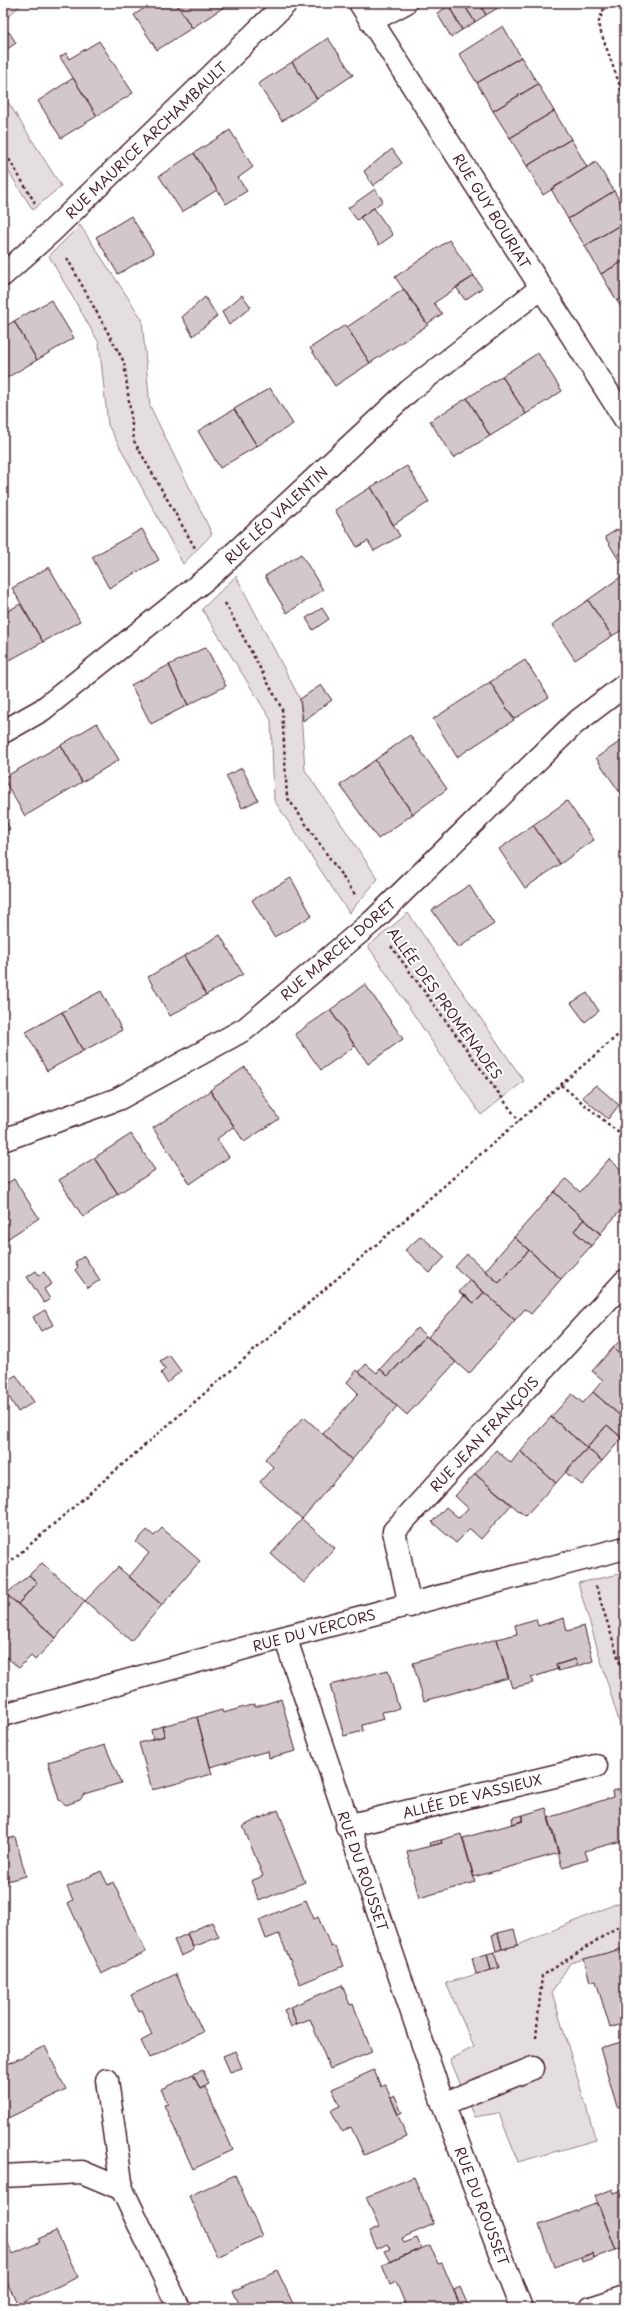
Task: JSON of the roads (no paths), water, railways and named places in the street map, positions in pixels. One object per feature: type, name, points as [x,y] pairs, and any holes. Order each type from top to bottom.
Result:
[{"type":"street","name":"RUE MAURICE ARCHAMBAULT","points":[[3,274],[52,231],[286,3]]},
{"type":"street","points":[[365,12],[405,3]]},
{"type":"street","name":"RUE GUY BOURIAT","points":[[365,12],[625,419]]},
{"type":"street","name":"RUE LÉO VALENTIN","points":[[3,732],[42,710],[211,575],[410,391],[541,288]]},
{"type":"street","name":"RUE MARCEL DORET","points":[[3,1140],[118,1099],[245,1029],[373,922],[574,724],[625,685]]},
{"type":"street","name":"RUE JEAN FRANÇOIS","points":[[410,1606],[394,1531],[625,1281]]},
{"type":"street","name":"RUE DU VERCORS","points":[[3,1715],[285,1637],[410,1606],[625,1548]]},
{"type":"street","name":"RUE DU ROUSSET","points":[[285,1637],[347,1826],[443,2104],[521,2308]]},
{"type":"street","name":"ALLÉE DE VASSIEUX","points":[[347,1826],[596,1766]]},
{"type":"street","points":[[443,2104],[533,2068]]},
{"type":"street","points":[[107,2080],[122,2189],[179,2308]]},
{"type":"street","points":[[3,2176],[82,2172],[122,2189]]},
{"type":"street","points":[[591,2308],[625,2297]]}]
